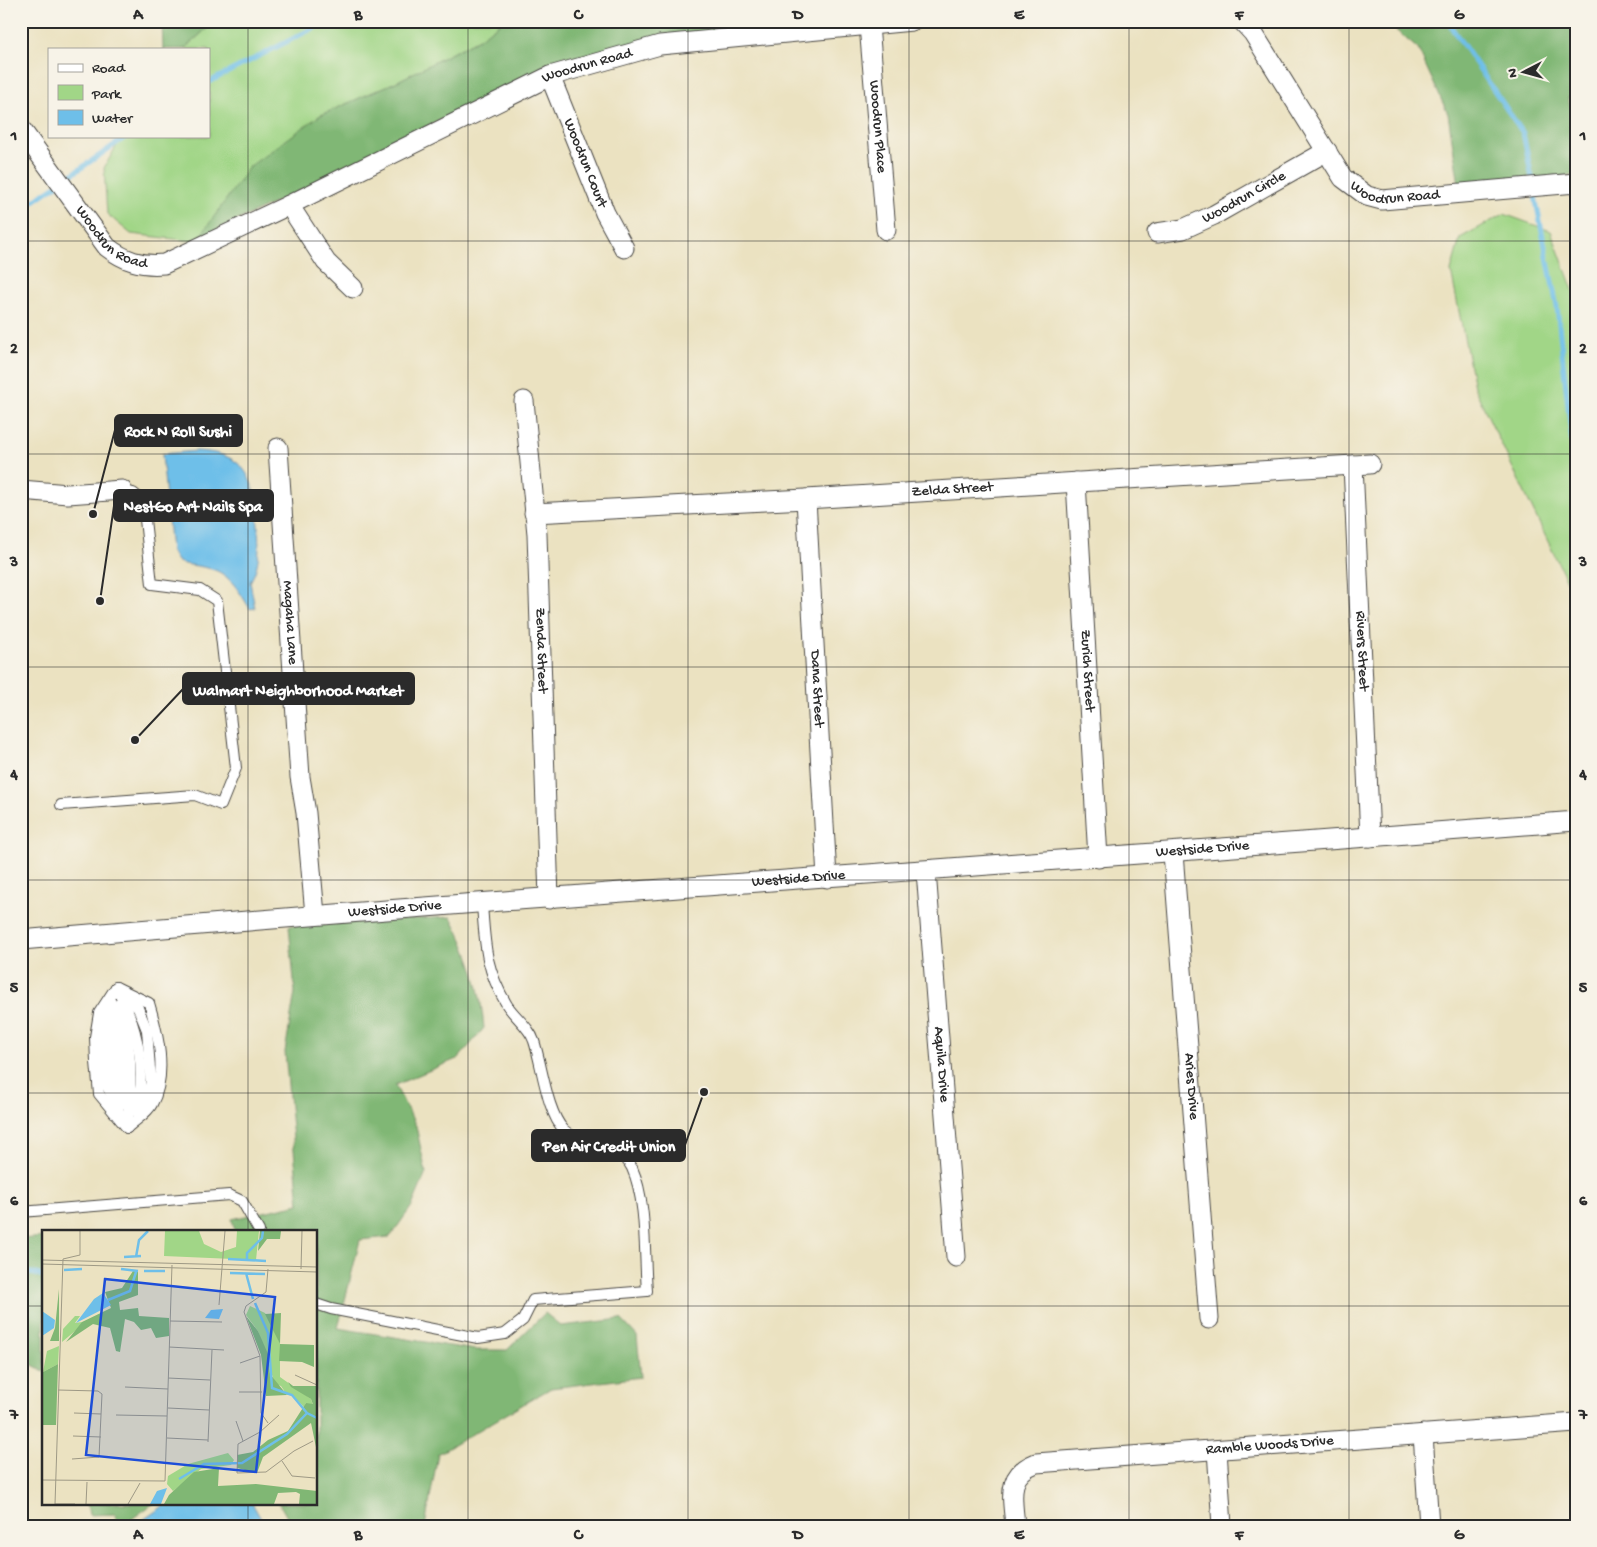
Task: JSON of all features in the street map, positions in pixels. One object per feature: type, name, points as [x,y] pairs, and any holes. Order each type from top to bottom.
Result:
[{"type":"street","name":"Woodrun Road","points":[[21,130],[108,247],[119,257],[133,263],[148,265],[164,264],[290,205],[550,76],[660,45],[912,21]]},
{"type":"street","name":"Woodrun Road","points":[[1242,21],[1253,33],[1343,178],[1356,190],[1367,196],[1382,200],[1576,184]]},
{"type":"street","name":"Woodrun Place","points":[[869,25],[886,230]]},
{"type":"street","name":"Woodrun Court","points":[[550,76],[605,213],[624,248]]},
{"type":"street","name":"Woodrun Circle","points":[[1156,233],[1183,229],[1214,215],[1327,151]]},
{"type":"street","points":[[290,205],[326,262],[353,288]]},
{"type":"street","name":"Zenda Street","points":[[524,401],[537,534],[549,899]]},
{"type":"street","name":"Magaha Lane","points":[[278,448],[300,778],[306,813],[315,915]]},
{"type":"street","name":"Zelda Street","points":[[534,513],[806,499],[1361,465]]},
{"type":"street","name":"Rivers Street","points":[[1361,465],[1370,837]]},
{"type":"street","name":"Zurich Street","points":[[1076,482],[1098,858]]},
{"type":"street","points":[[21,490],[68,494],[122,490]]},
{"type":"street","name":"Dana Street","points":[[806,499],[827,878]]},
{"type":"street","name":"Westside Drive","points":[[21,940],[315,915],[1173,853],[1576,821]]},
{"type":"street","name":"Aries Drive","points":[[1173,853],[1209,1320]]},
{"type":"street","name":"Aquila Drive","points":[[926,871],[956,1257]]},
{"type":"street","name":"Ramble Woods Drive","points":[[1015,1526],[1013,1484],[1026,1467],[1036,1463],[1576,1423]]},
{"type":"street","points":[[1423,1434],[1429,1526]]},
{"type":"street","points":[[1217,1450],[1222,1526]]},
{"type":"lane","points":[[61,805],[194,795],[221,805],[236,768],[217,601],[200,590],[152,584],[143,501],[133,493],[122,490]]},
{"type":"lane","points":[[318,1305],[331,1309],[478,1338],[505,1334],[524,1320],[533,1300],[647,1291],[641,1194],[631,1165],[614,1150],[584,1141],[564,1130],[552,1112],[533,1038],[508,1006],[494,979],[486,955],[482,904]]},
{"type":"lane","points":[[116,988],[99,1013],[94,1037],[99,1094],[127,1128]]},
{"type":"lane","points":[[116,988],[111,1037],[115,1088],[127,1128]]},
{"type":"lane","points":[[116,988],[128,1033],[132,1082],[127,1128]]},
{"type":"lane","points":[[116,988],[138,1008],[147,1030],[151,1082],[145,1102],[127,1128]]},
{"type":"lane","points":[[21,1212],[229,1195],[242,1201],[258,1230]]},
{"type":"green space","points":[[162,21],[215,21],[185,48],[163,48]]},
{"type":"green space","points":[[215,21],[503,21],[479,39],[398,81],[319,116],[199,238],[191,241],[131,234],[107,214],[104,168],[121,138],[210,138],[210,48],[185,48]]},
{"type":"green space","points":[[503,21],[804,21],[556,65],[538,71],[285,198],[199,238],[249,167],[319,116],[398,81],[479,39]]},
{"type":"green space","points":[[1385,21],[1576,21],[1576,90],[1568,98],[1576,125],[1576,175],[1459,185],[1448,114],[1418,49]]},
{"type":"green space","points":[[1504,214],[1551,231],[1576,298],[1576,600],[1474,387],[1451,271],[1460,238]]},
{"type":"green space","points":[[451,917],[469,957],[480,998],[484,1028],[459,1058],[395,1085],[416,1126],[426,1173],[412,1206],[390,1237],[360,1240],[338,1328],[475,1350],[507,1350],[545,1313],[561,1326],[621,1319],[637,1336],[641,1377],[551,1388],[438,1454],[425,1526],[292,1526],[280,1504],[318,1504],[318,1230],[235,1230],[232,1219],[299,1204],[285,1052],[295,992],[289,926]]},
{"type":"green space","points":[[42,1237],[42,1370],[21,1359],[21,1239]]},
{"type":"green space","points":[[87,1504],[153,1504],[122,1526],[117,1526],[116,1514],[89,1515]]},
{"type":"water","points":[[197,451],[228,457],[246,472],[251,483],[257,510],[259,541],[258,562],[250,582],[255,608],[250,609],[234,585],[221,573],[209,568],[180,563],[171,551],[162,454]]},
{"type":"water","points":[[167,1504],[253,1504],[265,1526],[134,1526]]},
{"type":"waterway","points":[[210,81],[327,21]]},
{"type":"waterway","points":[[1447,21],[1523,133],[1533,183]]},
{"type":"waterway","points":[[64,180],[124,138]]},
{"type":"waterway","points":[[21,210],[57,185]]},
{"type":"waterway","points":[[1534,191],[1557,307],[1576,478]]},
{"type":"waterway","points":[[21,1271],[42,1276]]},
{"type":"place","name":"Rock N Roll Sushi","points":[[93,514]]},
{"type":"place","name":"NestGo Art Nails Spa","points":[[100,601]]},
{"type":"place","name":"Walmart Neighborhood Market","points":[[135,740]]},
{"type":"place","name":"Pen Air Credit Union","points":[[704,1092]]}]
